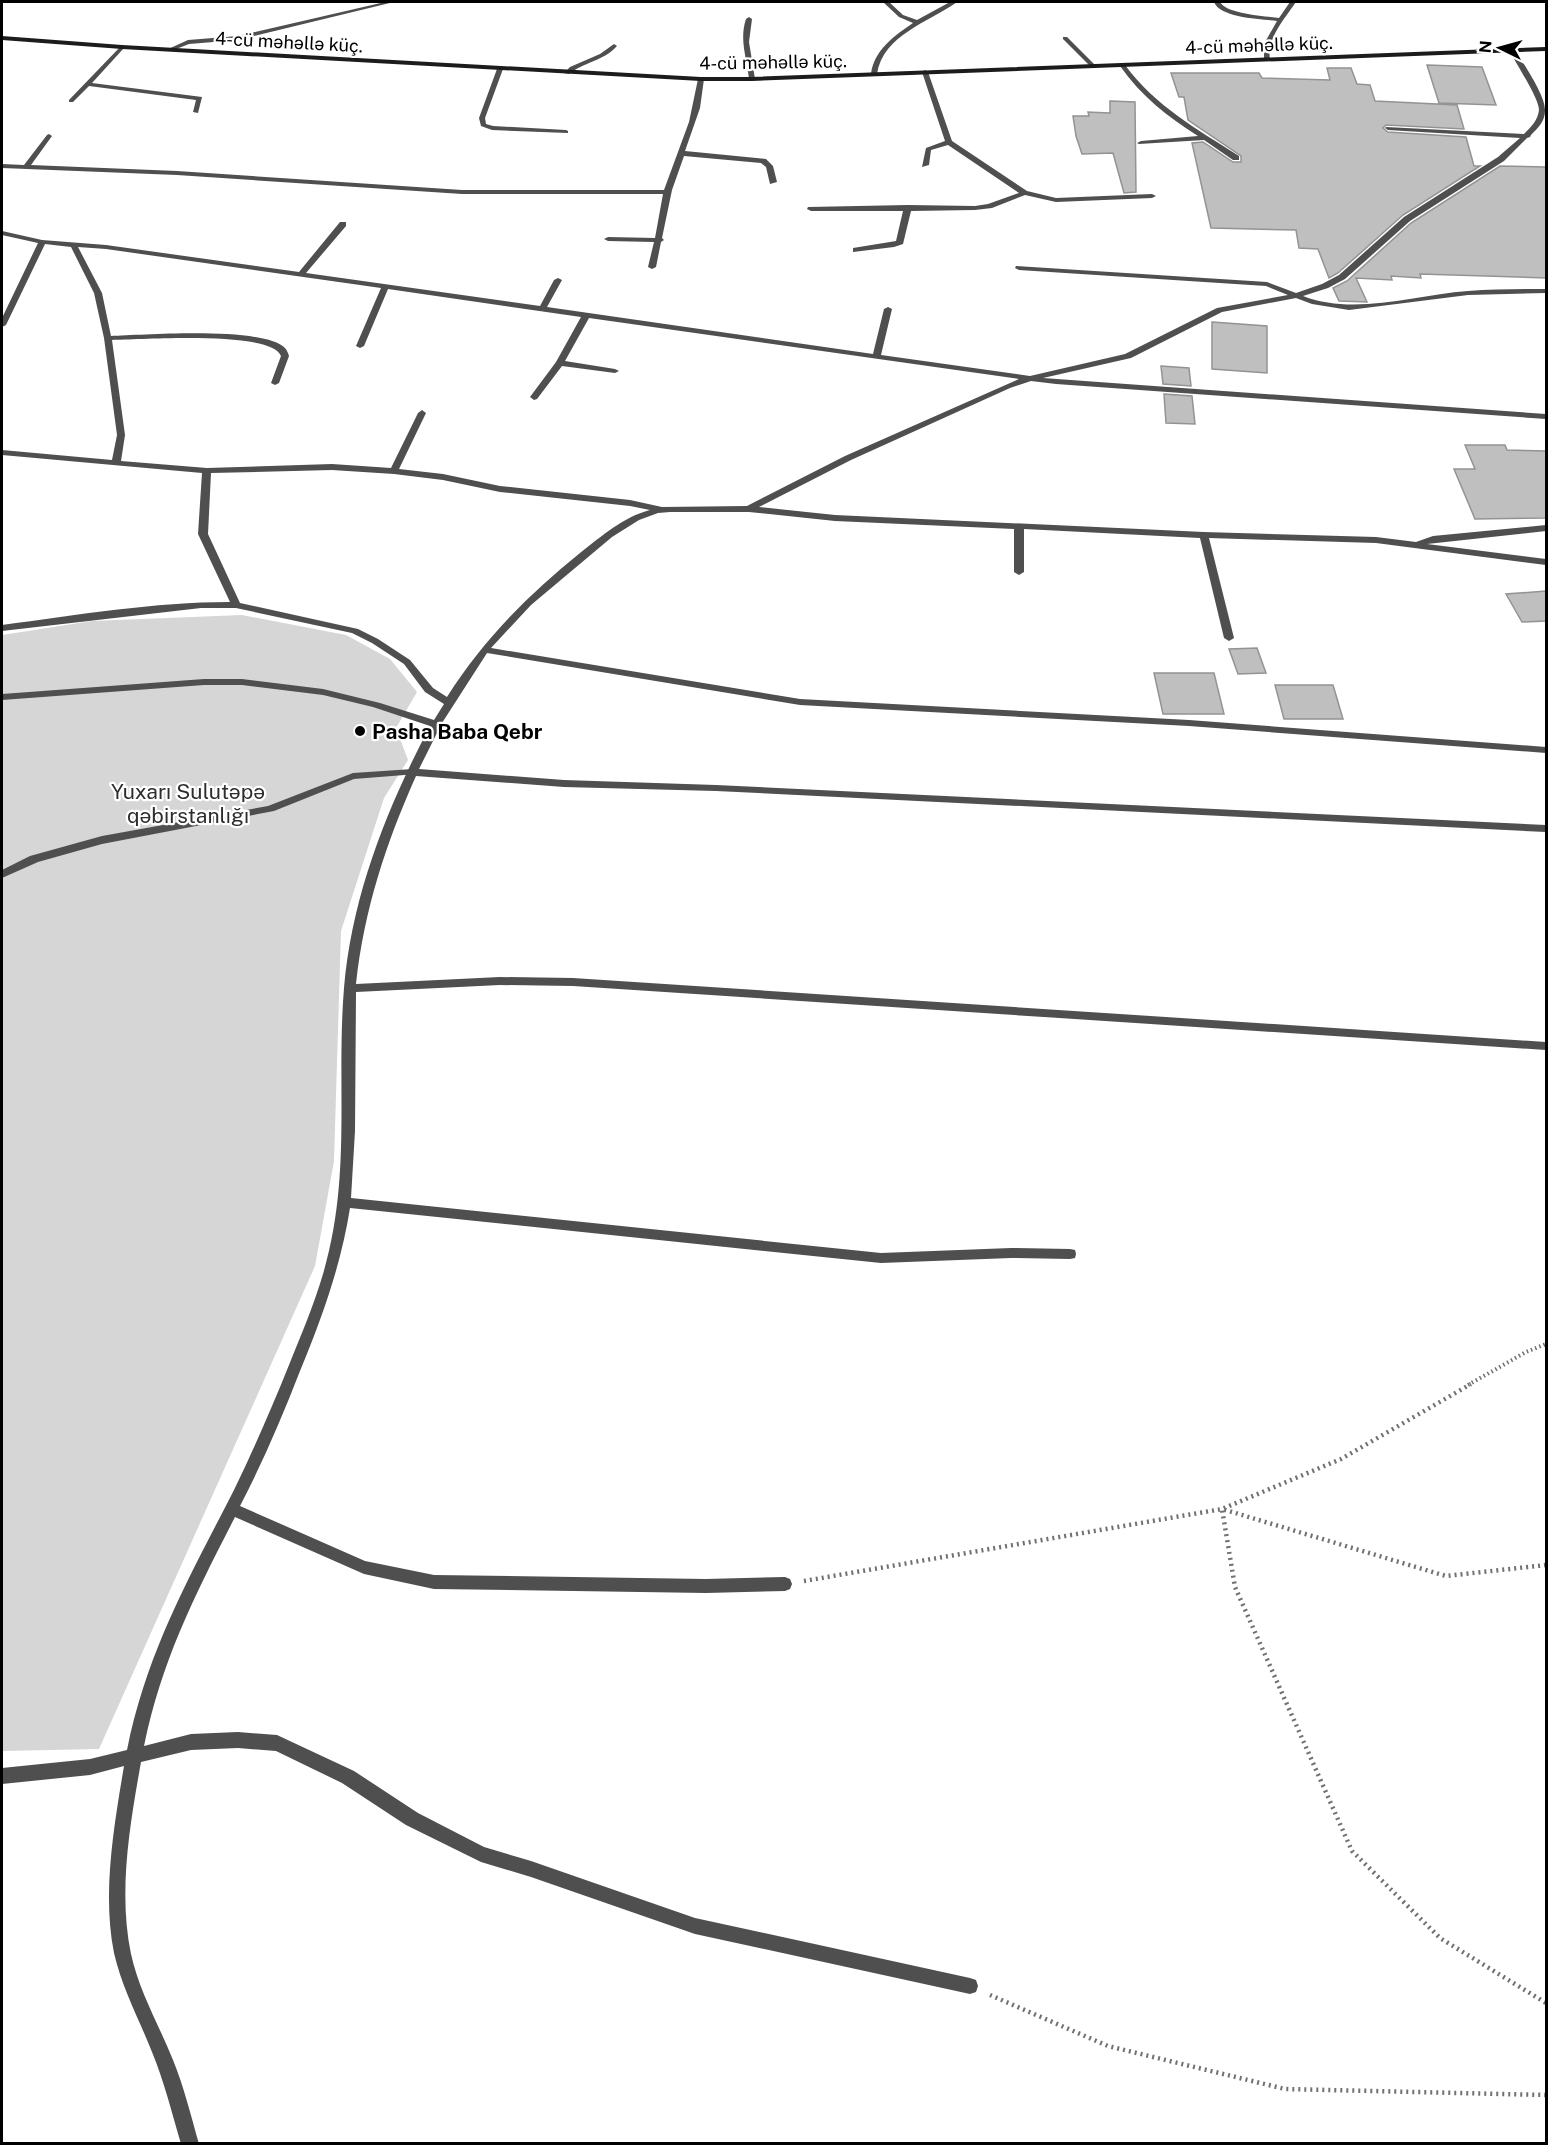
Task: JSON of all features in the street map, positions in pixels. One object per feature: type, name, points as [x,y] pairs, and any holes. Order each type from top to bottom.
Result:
[{"type":"street","points":[[169,50],[188,42],[238,38],[392,2]]},
{"type":"street","points":[[886,2],[901,16],[916,22]]},
{"type":"street","points":[[874,74],[874,63],[885,49],[916,22],[954,2]]},
{"type":"street","points":[[1217,2],[1219,7],[1228,12],[1281,20]]},
{"type":"street","points":[[1267,59],[1265,54],[1267,46],[1293,2]]},
{"type":"street","points":[[749,19],[743,36],[751,61],[752,80]]},
{"type":"street","name":"4-cü məhəllə küç.","points":[[2,38],[567,73],[752,80],[1546,49]]},
{"type":"street","points":[[1065,38],[1094,67]]},
{"type":"street","points":[[567,73],[581,64],[606,56],[614,46]]},
{"type":"street","points":[[71,101],[122,47]]},
{"type":"street","points":[[749,509],[848,458],[980,398],[1031,378],[1128,356],[1220,310],[1295,296],[1342,278],[1407,219],[1482,172],[1528,136],[1537,126],[1544,113],[1539,99],[1512,50]]},
{"type":"street","points":[[1123,66],[1135,83],[1160,106],[1236,158]]},
{"type":"street","points":[[500,69],[482,118],[483,125],[492,128],[566,132]]},
{"type":"street","points":[[925,72],[949,142],[1025,193],[1056,200],[1152,196]]},
{"type":"street","points":[[652,267],[660,240],[668,192],[700,98],[700,79]]},
{"type":"street","points":[[88,84],[200,98],[196,112]]},
{"type":"street","points":[[1388,128],[1528,136]]},
{"type":"street","points":[[26,167],[49,136]]},
{"type":"street","points":[[1141,143],[1206,138]]},
{"type":"street","points":[[925,165],[928,149],[949,142]]},
{"type":"street","points":[[680,153],[763,161],[769,166],[773,182]]},
{"type":"street","points":[[2,166],[177,173],[462,192],[668,192]]},
{"type":"street","points":[[811,209],[989,206],[1025,193]]},
{"type":"street","points":[[856,250],[894,246],[900,242],[908,207]]},
{"type":"street","points":[[301,274],[343,224]]},
{"type":"street","points":[[2,234],[42,242],[301,274],[1081,385],[1546,417]]},
{"type":"street","points":[[608,239],[660,240]]},
{"type":"street","points":[[2,325],[42,242]]},
{"type":"street","points":[[74,245],[98,293],[108,338],[121,435],[116,462]]},
{"type":"street","points":[[1019,268],[1249,282],[1276,287],[1295,296],[1328,306],[1349,308],[1468,293],[1546,291]]},
{"type":"street","points":[[542,309],[558,280]]},
{"type":"street","points":[[360,346],[385,286]]},
{"type":"street","points":[[876,357],[888,309]]},
{"type":"street","points":[[534,397],[561,363],[586,316]]},
{"type":"street","points":[[108,338],[236,337],[262,341],[280,347],[285,356],[275,383]]},
{"type":"street","points":[[561,363],[615,371]]},
{"type":"street","points":[[394,471],[422,413]]},
{"type":"street","points":[[2,453],[207,471],[332,468],[394,471],[443,477],[500,489],[630,503],[660,509],[735,511],[749,509],[835,518],[1204,535],[1376,540],[1546,562]]},
{"type":"street","points":[[207,471],[203,534],[236,605]]},
{"type":"street","points":[[190,2144],[165,2062],[136,1998],[120,1941],[117,1893],[132,1757],[155,1673],[170,1634],[265,1440],[312,1325],[331,1271],[346,1203],[350,1153],[350,988],[360,911],[385,834],[413,772],[449,703],[485,650],[529,602],[594,547],[626,523],[660,509]]},
{"type":"street","points":[[1019,527],[1019,572]]},
{"type":"street","points":[[1416,545],[1433,539],[1546,528]]},
{"type":"street","points":[[1204,535],[1229,638]]},
{"type":"street","points":[[2,628],[201,605],[236,605],[355,631],[407,662],[429,690],[449,703]]},
{"type":"street","points":[[485,650],[800,702],[1189,723],[1546,750]]},
{"type":"street","points":[[2,697],[204,682],[242,682],[323,692],[376,705],[437,725]]},
{"type":"street","points":[[2,874],[34,860],[102,840],[270,809],[352,776],[413,772],[513,782],[592,786],[716,788],[1546,829]]},
{"type":"street","points":[[350,988],[500,981],[573,982],[1546,1046]]},
{"type":"street","points":[[346,1203],[881,1258],[1011,1253],[1070,1254]]},
{"type":"street","points":[[232,1509],[364,1567],[434,1582],[706,1586],[785,1584]]},
{"type":"street","points":[[2,1776],[90,1767],[191,1742],[238,1740],[277,1743],[348,1777],[412,1819],[481,1854],[695,1926],[970,1986]]},
{"type":"path","points":[[785,1584],[1222,1509],[1341,1459],[1526,1352],[1546,1344]]},
{"type":"path","points":[[1222,1509],[1446,1576],[1546,1565]]},
{"type":"path","points":[[1222,1509],[1235,1587],[1352,1851],[1440,1938],[1546,2002]]},
{"type":"path","points":[[970,1986],[1108,2046],[1285,2088],[1546,2095]]},
{"type":"green space","name":"Yuxarı Sulutəpə qəbirstanlığı","points":[[242,615],[346,635],[390,659],[417,692],[396,728],[408,760],[384,798],[341,931],[334,1161],[315,1266],[99,1749],[2,1751],[2,635],[92,621]]},
{"type":"building","points":[[1427,65],[1482,67],[1496,105],[1439,103]]},
{"type":"building","points":[[1327,68],[1351,68],[1357,84],[1370,85],[1375,101],[1457,105],[1464,129],[1386,125],[1383,128],[1388,132],[1466,137],[1474,166],[1480,166],[1403,215],[1338,273],[1329,278],[1318,249],[1299,248],[1296,230],[1211,228],[1192,143],[1203,142],[1233,162],[1241,162],[1241,156],[1188,120],[1184,97],[1179,97],[1171,73],[1259,73],[1262,78],[1330,80]]},
{"type":"building","points":[[1110,101],[1135,102],[1136,192],[1124,193],[1113,153],[1082,154],[1076,136],[1073,116],[1089,116],[1088,112],[1110,113]]},
{"type":"building","points":[[1500,166],[1546,167],[1546,278],[1420,274],[1421,278],[1391,276],[1392,280],[1356,278],[1367,302],[1339,301],[1333,288],[1347,281],[1411,223]]},
{"type":"building","points":[[1212,322],[1267,326],[1267,373],[1212,369]]},
{"type":"building","points":[[1161,366],[1189,368],[1191,386],[1163,384]]},
{"type":"building","points":[[1164,394],[1192,396],[1195,424],[1166,423]]},
{"type":"building","points":[[1465,445],[1505,445],[1507,450],[1546,451],[1546,518],[1475,519],[1454,469],[1475,469]]},
{"type":"building","points":[[1546,591],[1546,621],[1522,622],[1506,594]]},
{"type":"building","points":[[1257,648],[1266,673],[1238,674],[1229,649]]},
{"type":"building","points":[[1154,673],[1214,673],[1224,714],[1163,714]]},
{"type":"building","points":[[1275,685],[1333,685],[1343,719],[1284,719]]},
{"type":"place","name":"Pasha Baba Qebr","points":[[360,731]]}]
